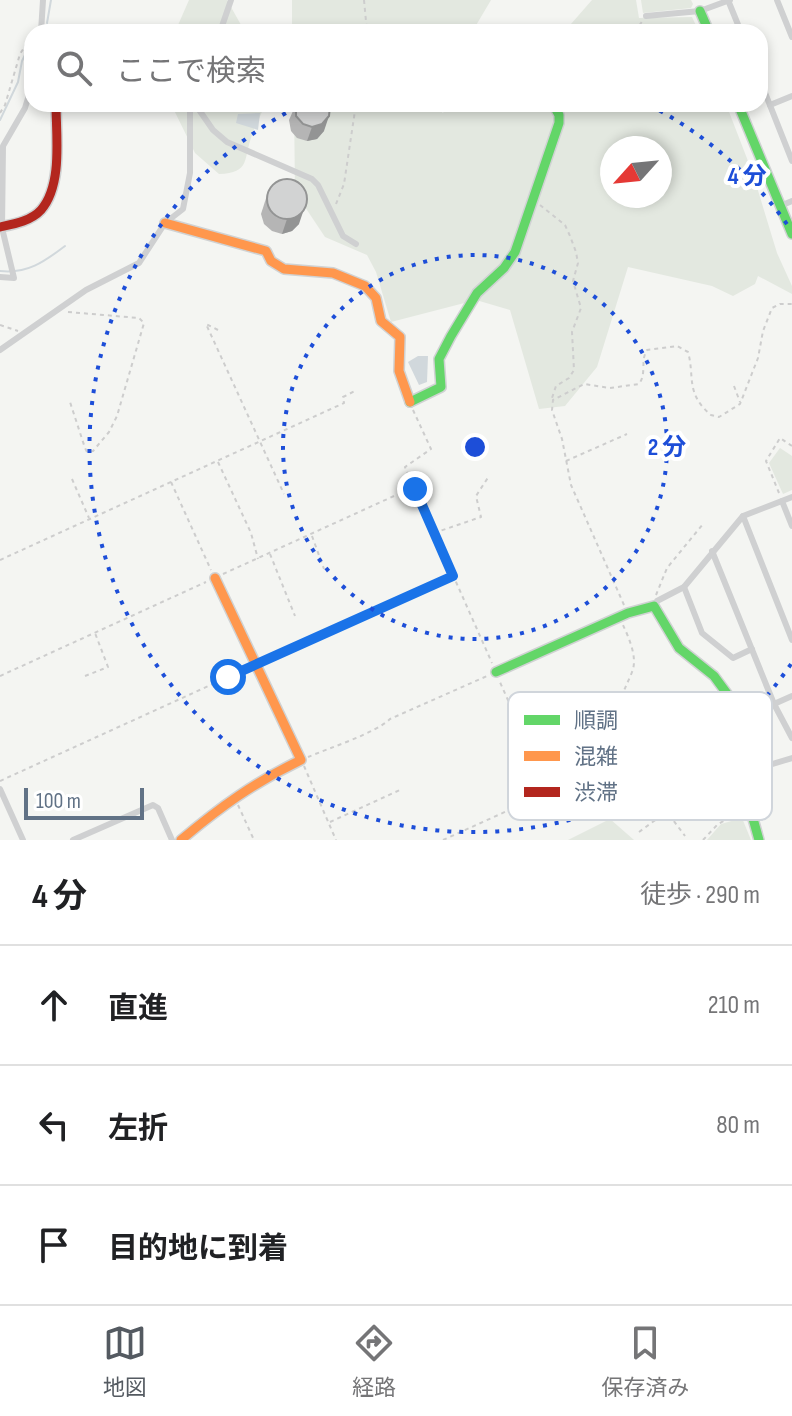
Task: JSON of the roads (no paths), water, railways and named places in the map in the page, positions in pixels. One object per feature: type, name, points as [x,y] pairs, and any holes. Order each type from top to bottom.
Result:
[{"type":"street","points":[[42,24],[43,0]]},
{"type":"street","points":[[223,24],[231,0]]},
{"type":"street","points":[[696,0],[706,24]]},
{"type":"street","points":[[646,16],[700,11],[728,0],[738,24]]},
{"type":"street","points":[[777,0],[792,37]]},
{"type":"street","points":[[770,105],[792,96]]},
{"type":"street","points":[[768,100],[792,161]]},
{"type":"street","points":[[0,277],[14,278],[1,228],[3,146],[24,110]]},
{"type":"street","points":[[1,228],[38,213],[46,202],[55,165],[56,112]]},
{"type":"street","points":[[0,350],[98,282],[139,263],[165,223],[183,209],[190,173],[193,112]]},
{"type":"street","points":[[199,112],[227,142],[312,179],[318,185],[343,236],[356,244]]},
{"type":"street","points":[[165,223],[266,251],[271,261],[284,269],[333,273],[370,289],[376,298],[381,321],[400,337],[399,371],[409,402],[441,387],[439,359],[477,293],[504,268],[515,252],[559,123],[557,112]]},
{"type":"street","points":[[741,112],[792,234]]},
{"type":"street","points":[[780,206],[792,201]]},
{"type":"street","points":[[780,497],[792,526]]},
{"type":"street","points":[[496,672],[656,603],[684,587],[743,516],[780,497],[792,497]]},
{"type":"street","points":[[743,516],[792,640]]},
{"type":"street","points":[[712,551],[769,692]]},
{"type":"street","points":[[181,840],[234,796],[301,760],[215,578]]},
{"type":"street","points":[[684,587],[702,633],[733,658],[752,649]]},
{"type":"street","points":[[656,603],[674,643],[722,682],[726,692]]},
{"type":"street","points":[[774,704],[792,696]]},
{"type":"street","points":[[772,699],[792,738]]},
{"type":"street","points":[[772,764],[792,758]]},
{"type":"street","points":[[0,789],[23,840]]},
{"type":"street","points":[[73,840],[153,805],[158,808],[172,840]]},
{"type":"street","points":[[753,820],[759,840]]},
{"type":"waterway","points":[[47,23],[51,0]]},
{"type":"waterway","points":[[0,120],[18,82],[24,57]]},
{"type":"waterway","points":[[0,271],[19,271],[35,266],[65,246]]}]
